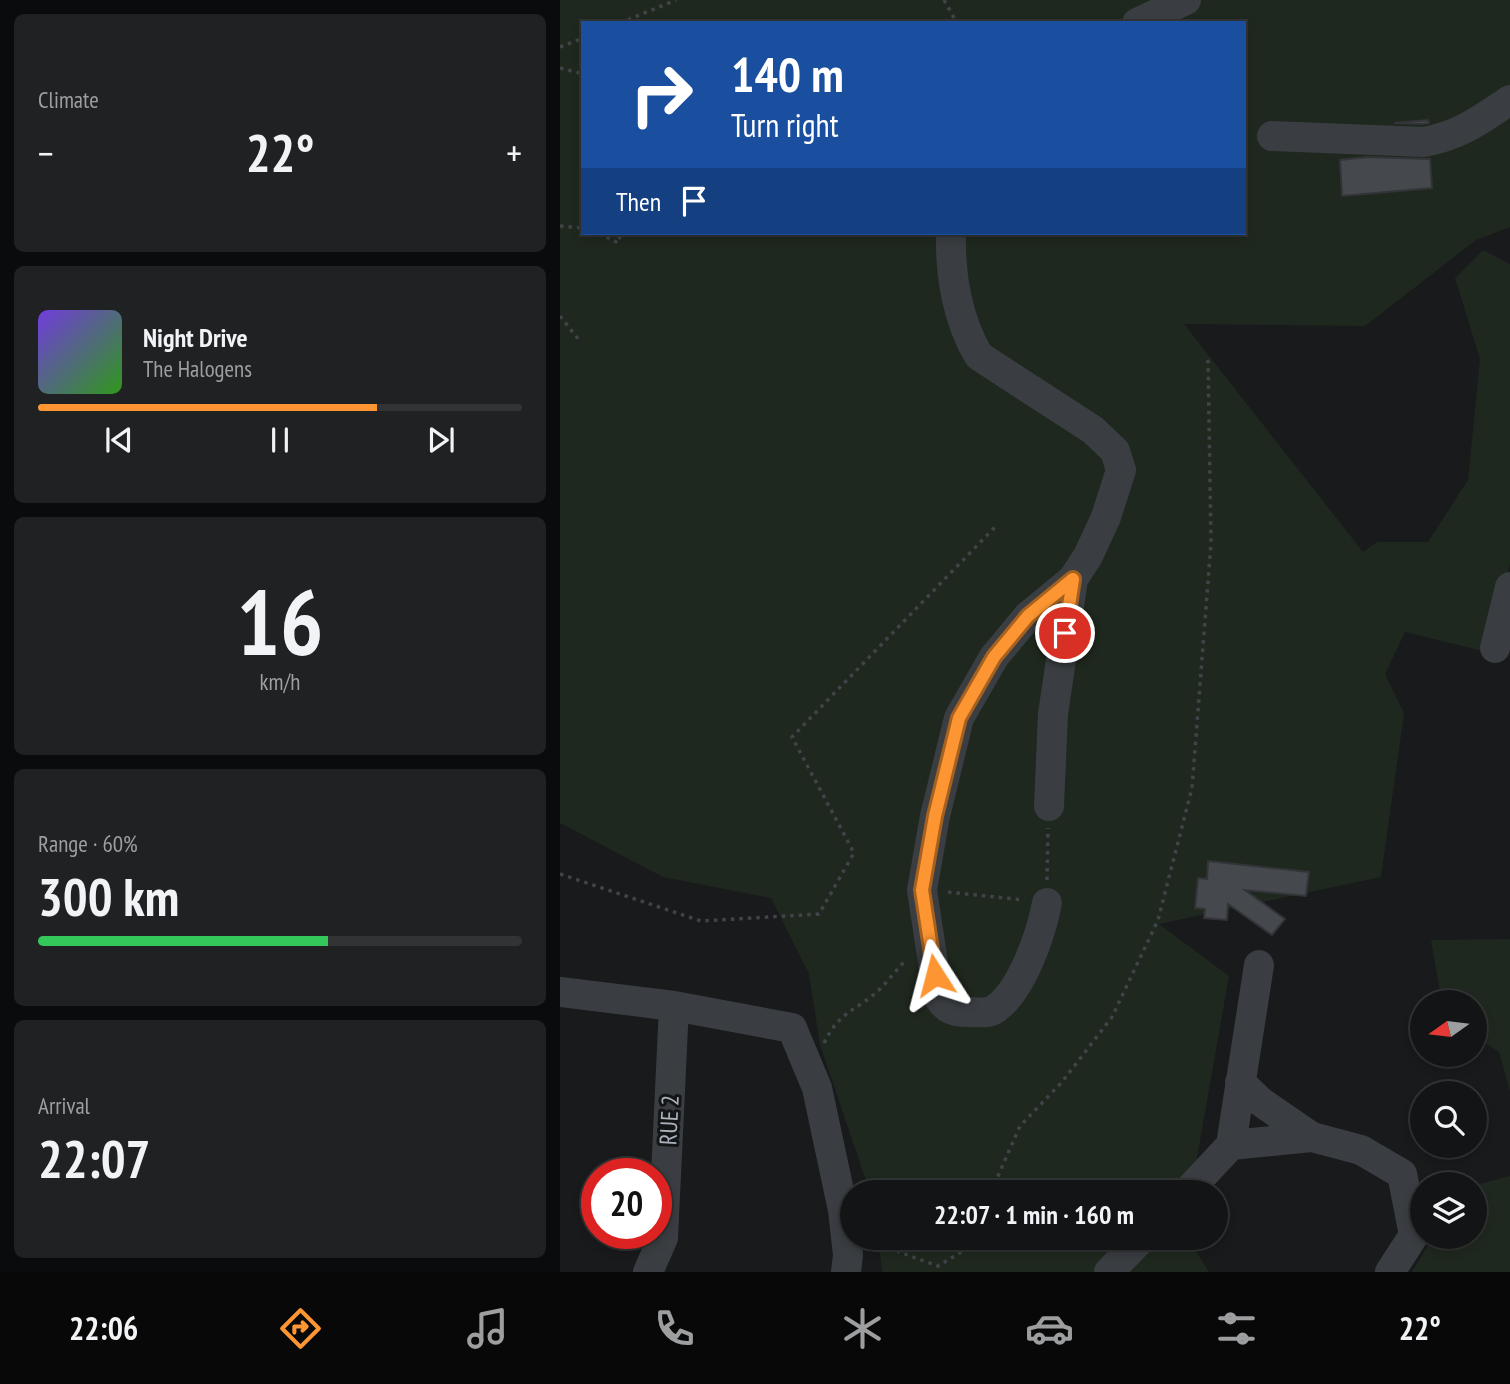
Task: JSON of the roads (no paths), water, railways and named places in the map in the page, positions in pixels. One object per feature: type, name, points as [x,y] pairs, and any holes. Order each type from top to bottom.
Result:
[{"type":"street","points":[[1141,21],[1186,0]]},
{"type":"street","points":[[1272,136],[1424,142],[1448,137],[1464,130],[1510,100]]},
{"type":"street","points":[[951,235],[950,268],[969,339],[979,356],[1093,430],[1115,451],[1121,470],[1106,517],[1088,556],[1073,579],[1028,616],[994,657],[959,718],[935,816],[922,890],[938,996],[944,1006],[953,1012],[989,1012],[1007,998],[1027,965],[1041,934],[1046,904]]},
{"type":"street","points":[[1049,806],[1053,714],[1073,579]]},
{"type":"street","points":[[1495,648],[1510,587]]},
{"type":"street","points":[[1198,1180],[1231,1145],[1259,965]]},
{"type":"street","points":[[560,992],[674,1006],[792,1028],[817,1088],[843,1210],[848,1255],[846,1272]]},
{"type":"street","name":"RUE 2","points":[[648,1272],[663,1238],[674,1006]]},
{"type":"street","points":[[1240,1082],[1261,1102],[1312,1137],[1360,1150],[1402,1174],[1414,1235],[1390,1272]]},
{"type":"street","points":[[1231,1145],[1312,1137]]},
{"type":"street","points":[[1109,1272],[1130,1250]]}]
